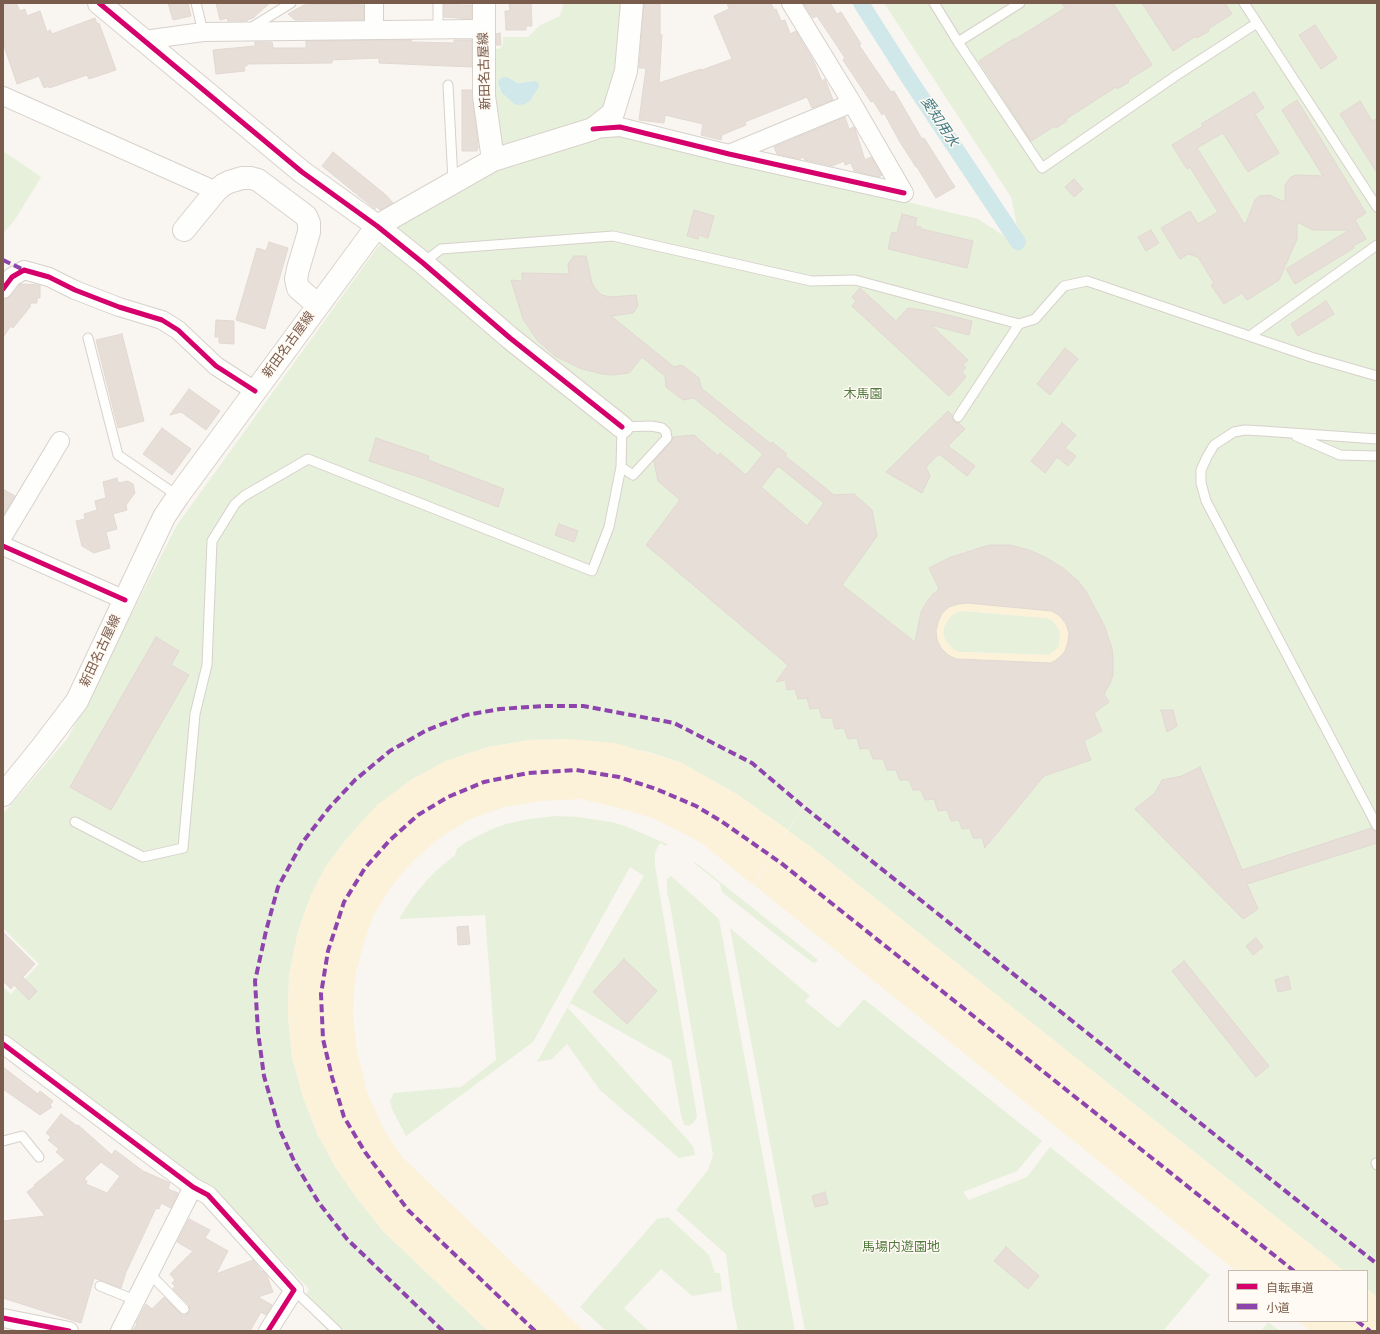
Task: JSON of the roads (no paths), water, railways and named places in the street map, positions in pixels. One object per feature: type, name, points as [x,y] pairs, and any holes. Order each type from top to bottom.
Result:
[{"type":"street","points":[[99,3],[302,172],[377,226],[423,263],[510,338],[622,427]]},
{"type":"street","points":[[374,3],[374,30]]},
{"type":"street","name":"新田名古屋線","points":[[3,795],[77,701],[164,517],[377,226],[493,160],[484,96],[484,3]]},
{"type":"street","points":[[593,129],[613,113],[626,70],[632,3]]},
{"type":"street","points":[[493,160],[593,129],[620,128],[904,193],[852,103],[791,3]]},
{"type":"street","points":[[144,40],[203,32],[244,31],[474,29],[483,32]]},
{"type":"street","points":[[3,96],[216,191]]},
{"type":"street","points":[[729,154],[852,103]]},
{"type":"street","points":[[184,230],[216,191],[229,182],[242,178],[258,180],[306,216],[309,224],[309,232],[296,279],[298,288],[318,305]]},
{"type":"street","points":[[3,289],[12,277],[24,270],[49,277],[74,290],[119,307],[162,320],[178,330],[216,366],[255,391]]},
{"type":"street","points":[[3,536],[60,441]]},
{"type":"street","points":[[3,546],[125,600]]},
{"type":"street","points":[[3,1044],[193,1187],[208,1196],[294,1290],[268,1331]]},
{"type":"street","points":[[120,1331],[193,1187]]},
{"type":"street","points":[[3,1318],[69,1331]]},
{"type":"lane","points":[[196,3],[203,32]]},
{"type":"lane","points":[[244,31],[291,3]]},
{"type":"lane","points":[[438,3],[438,30]]},
{"type":"lane","points":[[934,3],[958,42],[1042,168],[1177,75],[1257,23]]},
{"type":"lane","points":[[958,42],[1020,3]]},
{"type":"lane","points":[[1244,3],[1377,207]]},
{"type":"lane","points":[[448,85],[453,183]]},
{"type":"lane","points":[[423,263],[441,249],[613,236],[811,281],[855,280],[1019,324],[1035,319],[1064,286],[1087,281],[1311,357],[1377,376]]},
{"type":"lane","points":[[1250,336],[1377,246]]},
{"type":"lane","points":[[958,417],[1019,324]]},
{"type":"lane","points":[[88,338],[118,455],[178,496]]},
{"type":"lane","points":[[75,822],[143,857],[183,848],[195,714],[208,665],[212,541],[235,504],[244,496],[308,459],[592,571],[609,527],[621,467],[622,427],[652,426],[662,428],[666,432],[667,438],[633,475],[621,467]]},
{"type":"lane","points":[[1377,440],[1245,430],[1234,432],[1214,445],[1201,470],[1201,483],[1206,501],[1377,826]]},
{"type":"lane","points":[[1289,433],[1340,455],[1377,456]]},
{"type":"lane","points":[[3,1141],[22,1136],[39,1157]]},
{"type":"lane","points":[[149,1273],[184,1309]]},
{"type":"lane","points":[[100,1286],[135,1300]]},
{"type":"lane","points":[[294,1290],[337,1331]]},
{"type":"water","points":[[504,77],[518,83],[535,81],[538,82],[539,87],[530,101],[525,104],[514,104],[501,92],[498,82]]},
{"type":"waterway","name":"愛知用水","points":[[861,3],[908,77],[1018,242]]},
{"type":"park label","name":"木馬園","points":[[863,395]]},
{"type":"park label","name":"馬場内遊園地","points":[[901,1248]]}]
